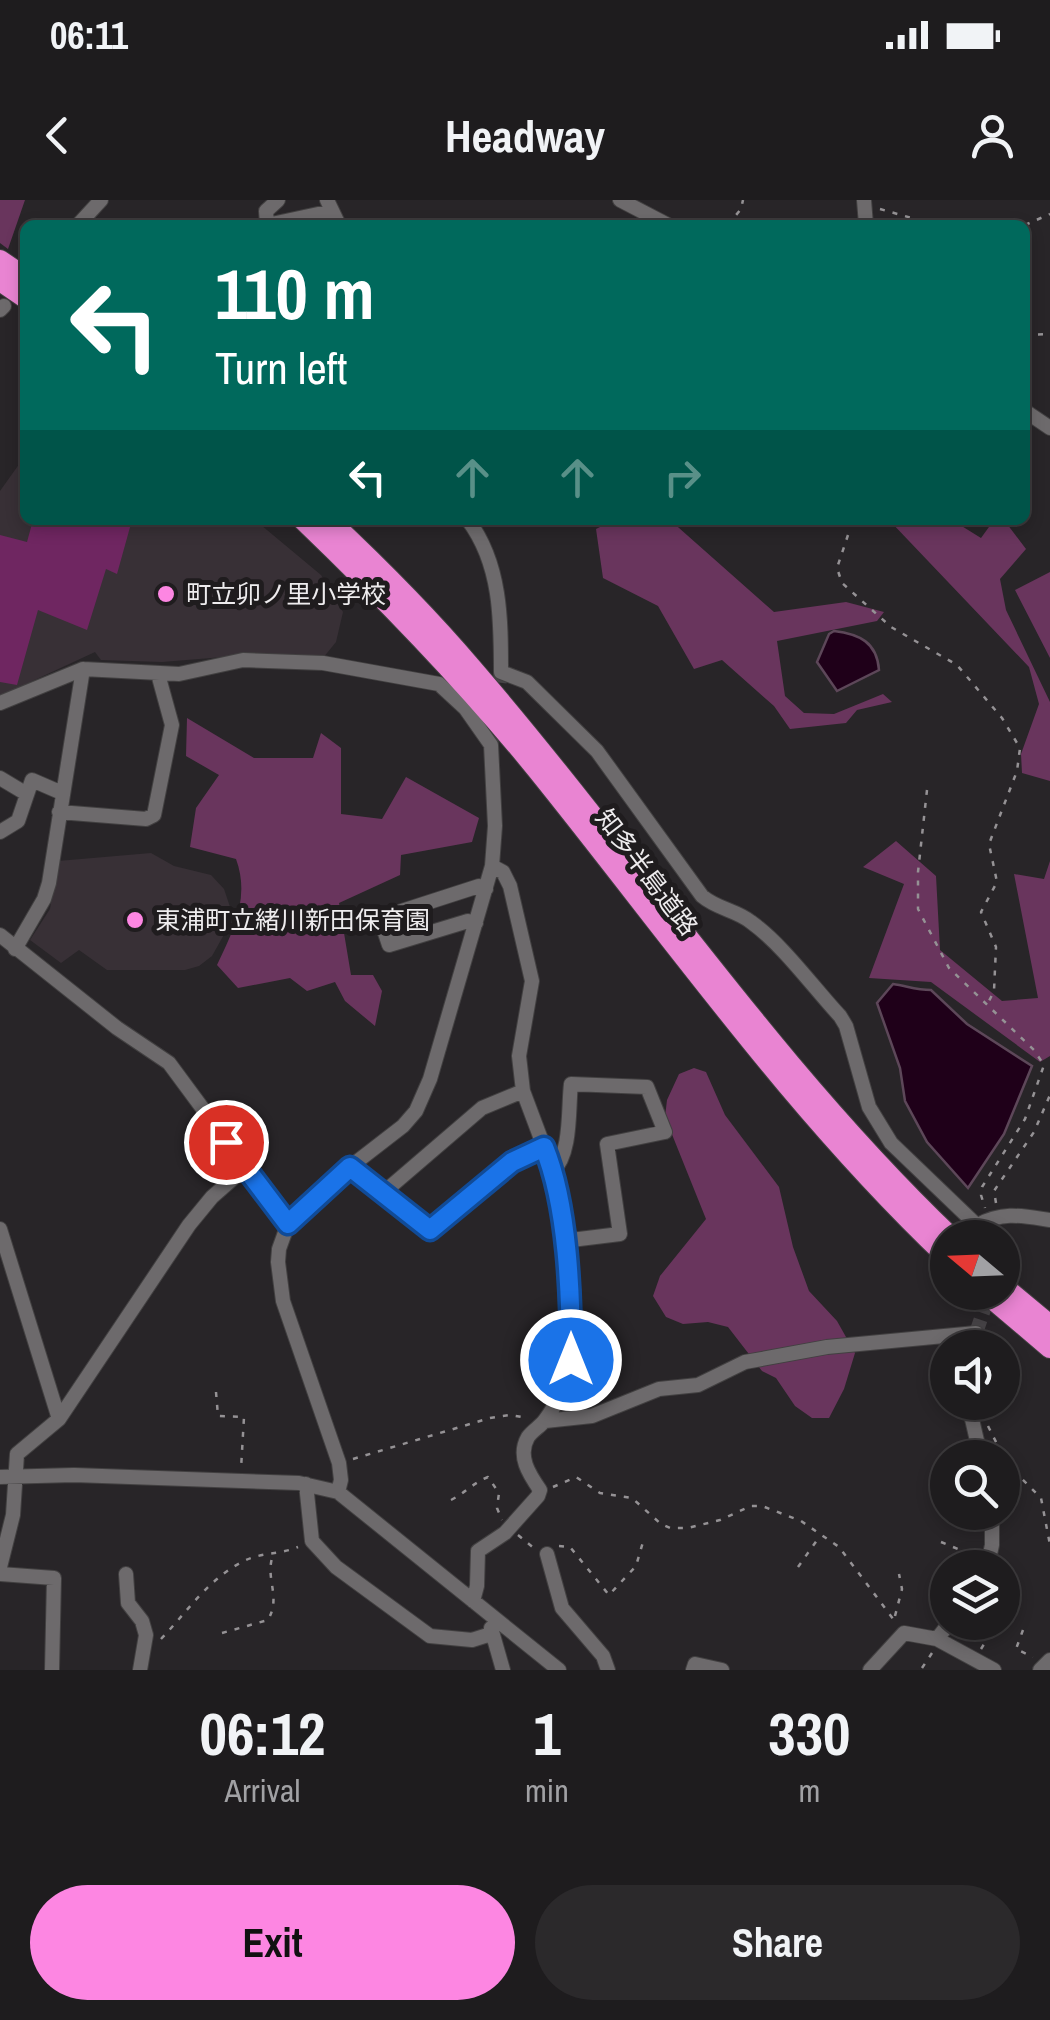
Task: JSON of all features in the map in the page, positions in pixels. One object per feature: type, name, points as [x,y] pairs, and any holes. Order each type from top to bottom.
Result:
[{"type":"highway","name":"知多半島道路","points":[[308,525],[458,678],[535,767],[784,1084],[844,1154],[930,1240]]},
{"type":"highway","name":"知多半島道路","points":[[335,525],[470,665],[796,1073],[934,1220]]},
{"type":"highway","points":[[1020,1300],[1050,1325]]},
{"type":"highway","points":[[1005,1310],[1050,1348]]},
{"type":"street","points":[[83,220],[101,200]]},
{"type":"street","points":[[267,220],[266,211],[278,200]]},
{"type":"street","points":[[620,200],[658,220]]},
{"type":"street","points":[[303,220],[333,212]]},
{"type":"street","points":[[471,525],[487,550],[500,608],[502,672],[527,682],[597,752],[702,896],[712,905],[747,918],[757,926],[840,1016],[869,1107],[891,1144],[989,1219],[1050,1220]]},
{"type":"street","points":[[0,704],[83,669],[180,674],[243,660],[323,663],[439,684],[466,708],[491,744],[495,826],[492,866],[446,1028],[416,1111],[404,1126],[350,1167],[288,1224],[279,1249],[280,1288],[339,1463],[338,1492]]},
{"type":"street","points":[[14,949],[44,900],[83,669]]},
{"type":"street","points":[[59,812],[146,819],[154,815],[172,725],[158,674]]},
{"type":"street","points":[[0,778],[26,793]]},
{"type":"street","points":[[0,832],[18,821],[32,780],[62,793]]},
{"type":"street","points":[[472,1601],[477,1586],[478,1551],[508,1529],[538,1496],[540,1490],[524,1462],[526,1440],[545,1421],[571,1360],[570,1297],[553,1171],[523,1091],[519,1056],[532,981],[526,942],[510,886],[503,872],[492,866]]},
{"type":"street","points":[[476,924],[468,921],[389,946],[380,918],[479,886],[486,889]]},
{"type":"street","points":[[0,935],[117,1028],[158,1053],[288,1224]]},
{"type":"street","points":[[553,1171],[564,1148],[571,1084],[647,1087],[665,1132],[608,1144],[620,1234],[563,1240]]},
{"type":"street","points":[[383,1193],[482,1108],[523,1091]]},
{"type":"street","points":[[350,1167],[430,1230],[512,1162],[544,1147]]},
{"type":"street","points":[[52,1670],[54,1578],[0,1571],[13,1514],[8,1477],[17,1454],[59,1419],[189,1226],[245,1168]]},
{"type":"street","points":[[0,1229],[59,1419]]},
{"type":"street","points":[[545,1421],[592,1416],[660,1389],[698,1385],[746,1362],[827,1347],[930,1337]]},
{"type":"street","points":[[8,1477],[74,1475],[306,1484],[338,1492],[559,1670]]},
{"type":"street","points":[[306,1484],[312,1540],[358,1584],[430,1636],[472,1640],[491,1634]]},
{"type":"street","points":[[547,1554],[562,1608],[602,1656],[608,1670]]},
{"type":"street","points":[[126,1574],[128,1603],[142,1621],[146,1635],[140,1670]]},
{"type":"street","points":[[492,1615],[491,1634],[503,1670]]},
{"type":"street","points":[[870,1670],[904,1633],[930,1638]]},
{"type":"street","points":[[938,1640],[994,1670]]},
{"type":"street","points":[[693,1670],[695,1664],[722,1670]]},
{"type":"path","points":[[865,211],[885,210],[919,220]]},
{"type":"path","points":[[848,536],[836,568],[842,583],[892,627],[957,666],[1002,718],[1020,748],[1017,771],[989,844],[997,874],[981,912],[996,947],[994,991],[988,1003]]},
{"type":"path","points":[[928,790],[918,872],[918,908],[950,968],[1034,1050],[1044,1065],[1025,1119],[982,1187],[980,1195],[989,1219]]},
{"type":"path","points":[[989,1219],[994,1192],[1034,1132],[1050,1095]]},
{"type":"path","points":[[216,1392],[218,1416],[244,1416],[241,1482]]},
{"type":"path","points":[[339,1463],[490,1418],[510,1415],[545,1421]]},
{"type":"path","points":[[986,1422],[1007,1464],[1041,1498],[1050,1545]]},
{"type":"path","points":[[540,1490],[576,1476],[600,1493],[632,1498],[660,1524],[670,1528],[720,1520],[751,1506],[762,1506],[801,1521],[839,1548],[904,1633]]},
{"type":"path","points":[[451,1500],[464,1494],[472,1483],[488,1477],[500,1493],[498,1514],[508,1529],[547,1554],[559,1546],[570,1547],[609,1595],[636,1566],[643,1542]]},
{"type":"path","points":[[798,1567],[820,1535]]},
{"type":"path","points":[[143,1649],[163,1638],[206,1588],[234,1567],[312,1540]]},
{"type":"path","points":[[941,1542],[958,1550]]},
{"type":"path","points":[[222,1633],[268,1620],[275,1606],[268,1574],[273,1556]]},
{"type":"path","points":[[894,1619],[902,1589],[899,1574]]},
{"type":"path","points":[[1023,1630],[1016,1649],[1045,1665]]},
{"type":"path","points":[[922,1668],[938,1640]]},
{"type":"path","points":[[975,1660],[987,1640]]},
{"type":"shaded area","points":[[0,200],[25,200],[8,249],[0,243]]},
{"type":"shaded area","name":"町立卯ノ里小学校","points":[[20,463],[20,525],[261,525],[321,575],[343,612],[336,642],[323,658],[248,655],[162,662],[101,660],[95,652],[0,699],[0,491]]},
{"type":"shaded area","points":[[604,525],[676,525],[774,612],[846,602],[884,612],[877,621],[777,641],[785,696],[804,713],[834,714],[883,694],[892,702],[857,710],[846,723],[790,729],[774,706],[722,660],[694,669],[658,606],[603,578],[596,529]]},
{"type":"shaded area","points":[[894,525],[960,525],[981,538],[990,525],[1008,525],[1026,549],[1000,579],[1006,610],[1050,702],[1050,781],[1022,773],[1021,754],[1039,704],[1029,667]]},
{"type":"shaded area","points":[[1050,572],[1050,658],[1015,590]]},
{"type":"shaded area","points":[[834,631],[865,641],[875,653],[879,670],[837,691],[817,662]]},
{"type":"shaded area","points":[[187,718],[254,758],[313,758],[321,733],[341,748],[341,814],[382,819],[406,777],[479,818],[472,842],[401,855],[400,875],[339,903],[351,975],[373,975],[382,991],[375,1026],[345,1001],[335,982],[307,991],[290,978],[238,988],[217,965],[238,913],[240,873],[236,859],[190,847],[196,808],[219,775],[186,756]]},
{"type":"shaded area","points":[[896,841],[936,876],[940,950],[1002,1001],[1038,998],[1014,874],[1044,879],[1050,861],[1050,1056],[1040,1062],[931,982],[869,978],[904,884],[863,867]]},
{"type":"shaded area","name":"東浦町立緒川新田保育園","points":[[151,853],[174,866],[211,875],[224,889],[230,907],[226,931],[212,956],[199,966],[185,970],[107,970],[79,950],[61,963],[30,940],[50,909],[58,861]]},
{"type":"shaded area","points":[[893,984],[931,990],[967,1024],[1032,1066],[1004,1134],[968,1188],[927,1142],[905,1101],[900,1068],[877,1003]]},
{"type":"shaded area","points":[[694,1068],[706,1072],[725,1115],[779,1187],[793,1247],[809,1291],[837,1321],[855,1353],[844,1389],[829,1418],[812,1418],[795,1406],[776,1378],[762,1371],[728,1327],[708,1322],[683,1324],[666,1317],[653,1296],[660,1276],[706,1219],[665,1117],[667,1100],[679,1074]]},
{"type":"building","name":"町立卯ノ里小学校","points":[[32,525],[131,525],[117,574],[106,569],[87,630],[38,610],[17,685],[0,682],[0,535],[27,542]]},
{"type":"tunnel","points":[[491,745],[501,672]]},
{"type":"tunnel","points":[[977,1330],[984,1310]]},
{"type":"place","name":"町立卯ノ里小学校","points":[[166,594]]},
{"type":"place","name":"東浦町立緒川新田保育園","points":[[135,920]]},
{"type":"route","points":[[226,1142],[288,1224],[336,1184],[350,1167],[430,1230],[512,1162],[544,1147],[558,1192],[570,1297],[571,1360]]}]
